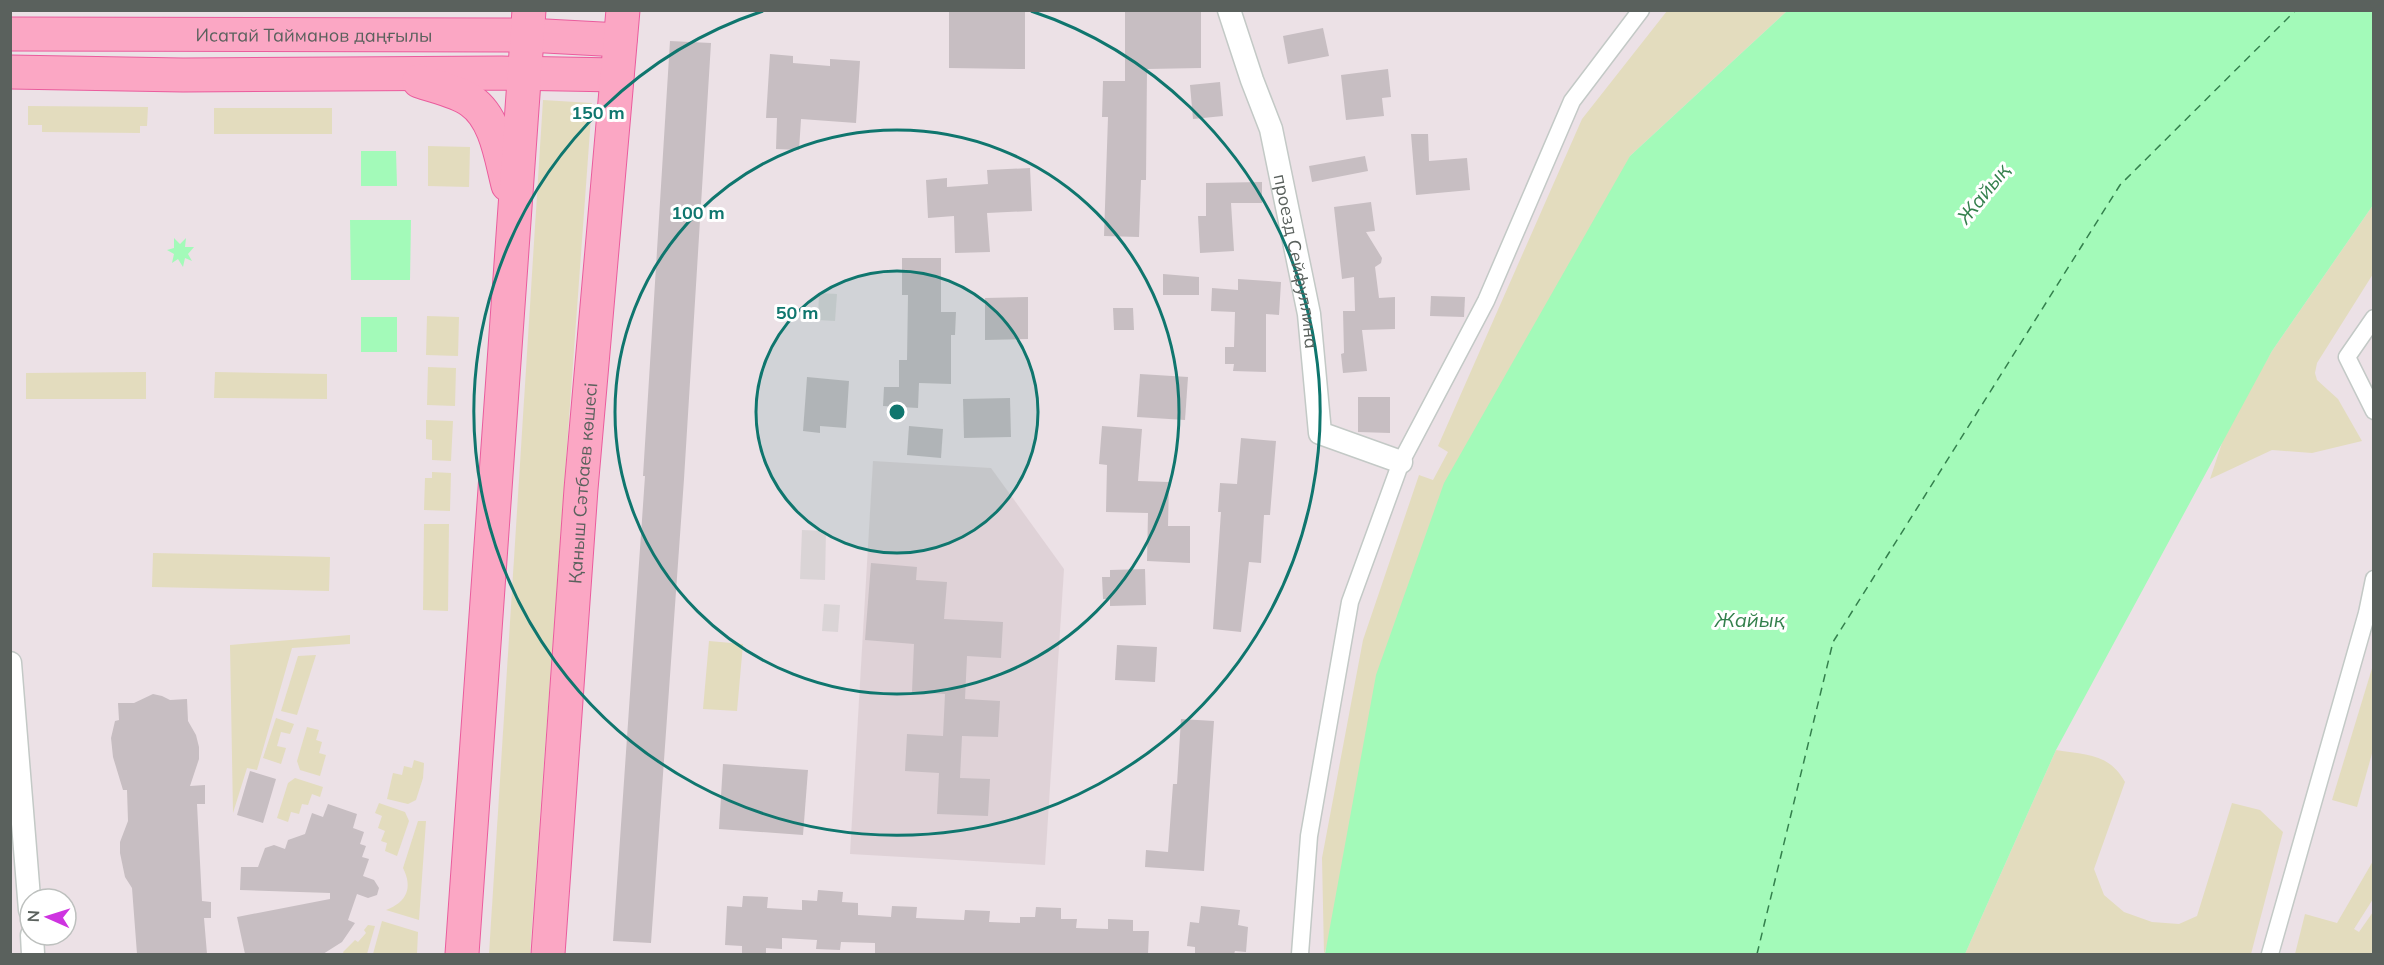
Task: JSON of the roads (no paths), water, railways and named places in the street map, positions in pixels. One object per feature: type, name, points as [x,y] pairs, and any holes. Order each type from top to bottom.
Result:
[{"type":"main road","name":"Исатай Тайманов даңғылы","points":[[10,34],[528,23],[621,25]]},
{"type":"main road","points":[[462,954],[528,23]]},
{"type":"main road","name":"Қаныш Сәтбаев көшесі","points":[[548,954],[582,477],[621,25]]},
{"type":"main road","points":[[10,72],[617,75]]},
{"type":"main road","points":[[400,75],[470,100],[482,110],[495,136],[514,213]]},
{"type":"street","name":"проезд Сейфуллина","points":[[1229,10],[1271,129],[1309,314],[1320,433],[1401,462]]},
{"type":"street","points":[[1300,954],[1309,836],[1350,602],[1401,462],[1486,301],[1572,101],[1641,10]]},
{"type":"street","points":[[2373,318],[2347,357],[2373,411]]},
{"type":"street","points":[[2270,954],[2367,613],[2373,579]]},
{"type":"street","points":[[10,663],[28,887]]},
{"type":"water","name":"Жайық","points":[[1787,11],[2373,11],[2373,205],[2272,351],[2056,750],[1965,954],[1325,954],[1376,675],[1444,483],[1630,156]]},
{"type":"water","points":[[361,151],[396,151],[397,186],[361,186]]},
{"type":"water","points":[[350,220],[411,220],[410,280],[351,280]]},
{"type":"water","points":[[174,238],[180,244],[186,238],[185,247],[194,247],[188,254],[192,261],[185,258],[183,267],[178,259],[172,263],[174,254],[167,250],[174,248]]},
{"type":"water","points":[[361,317],[397,317],[397,352],[361,352]]}]
